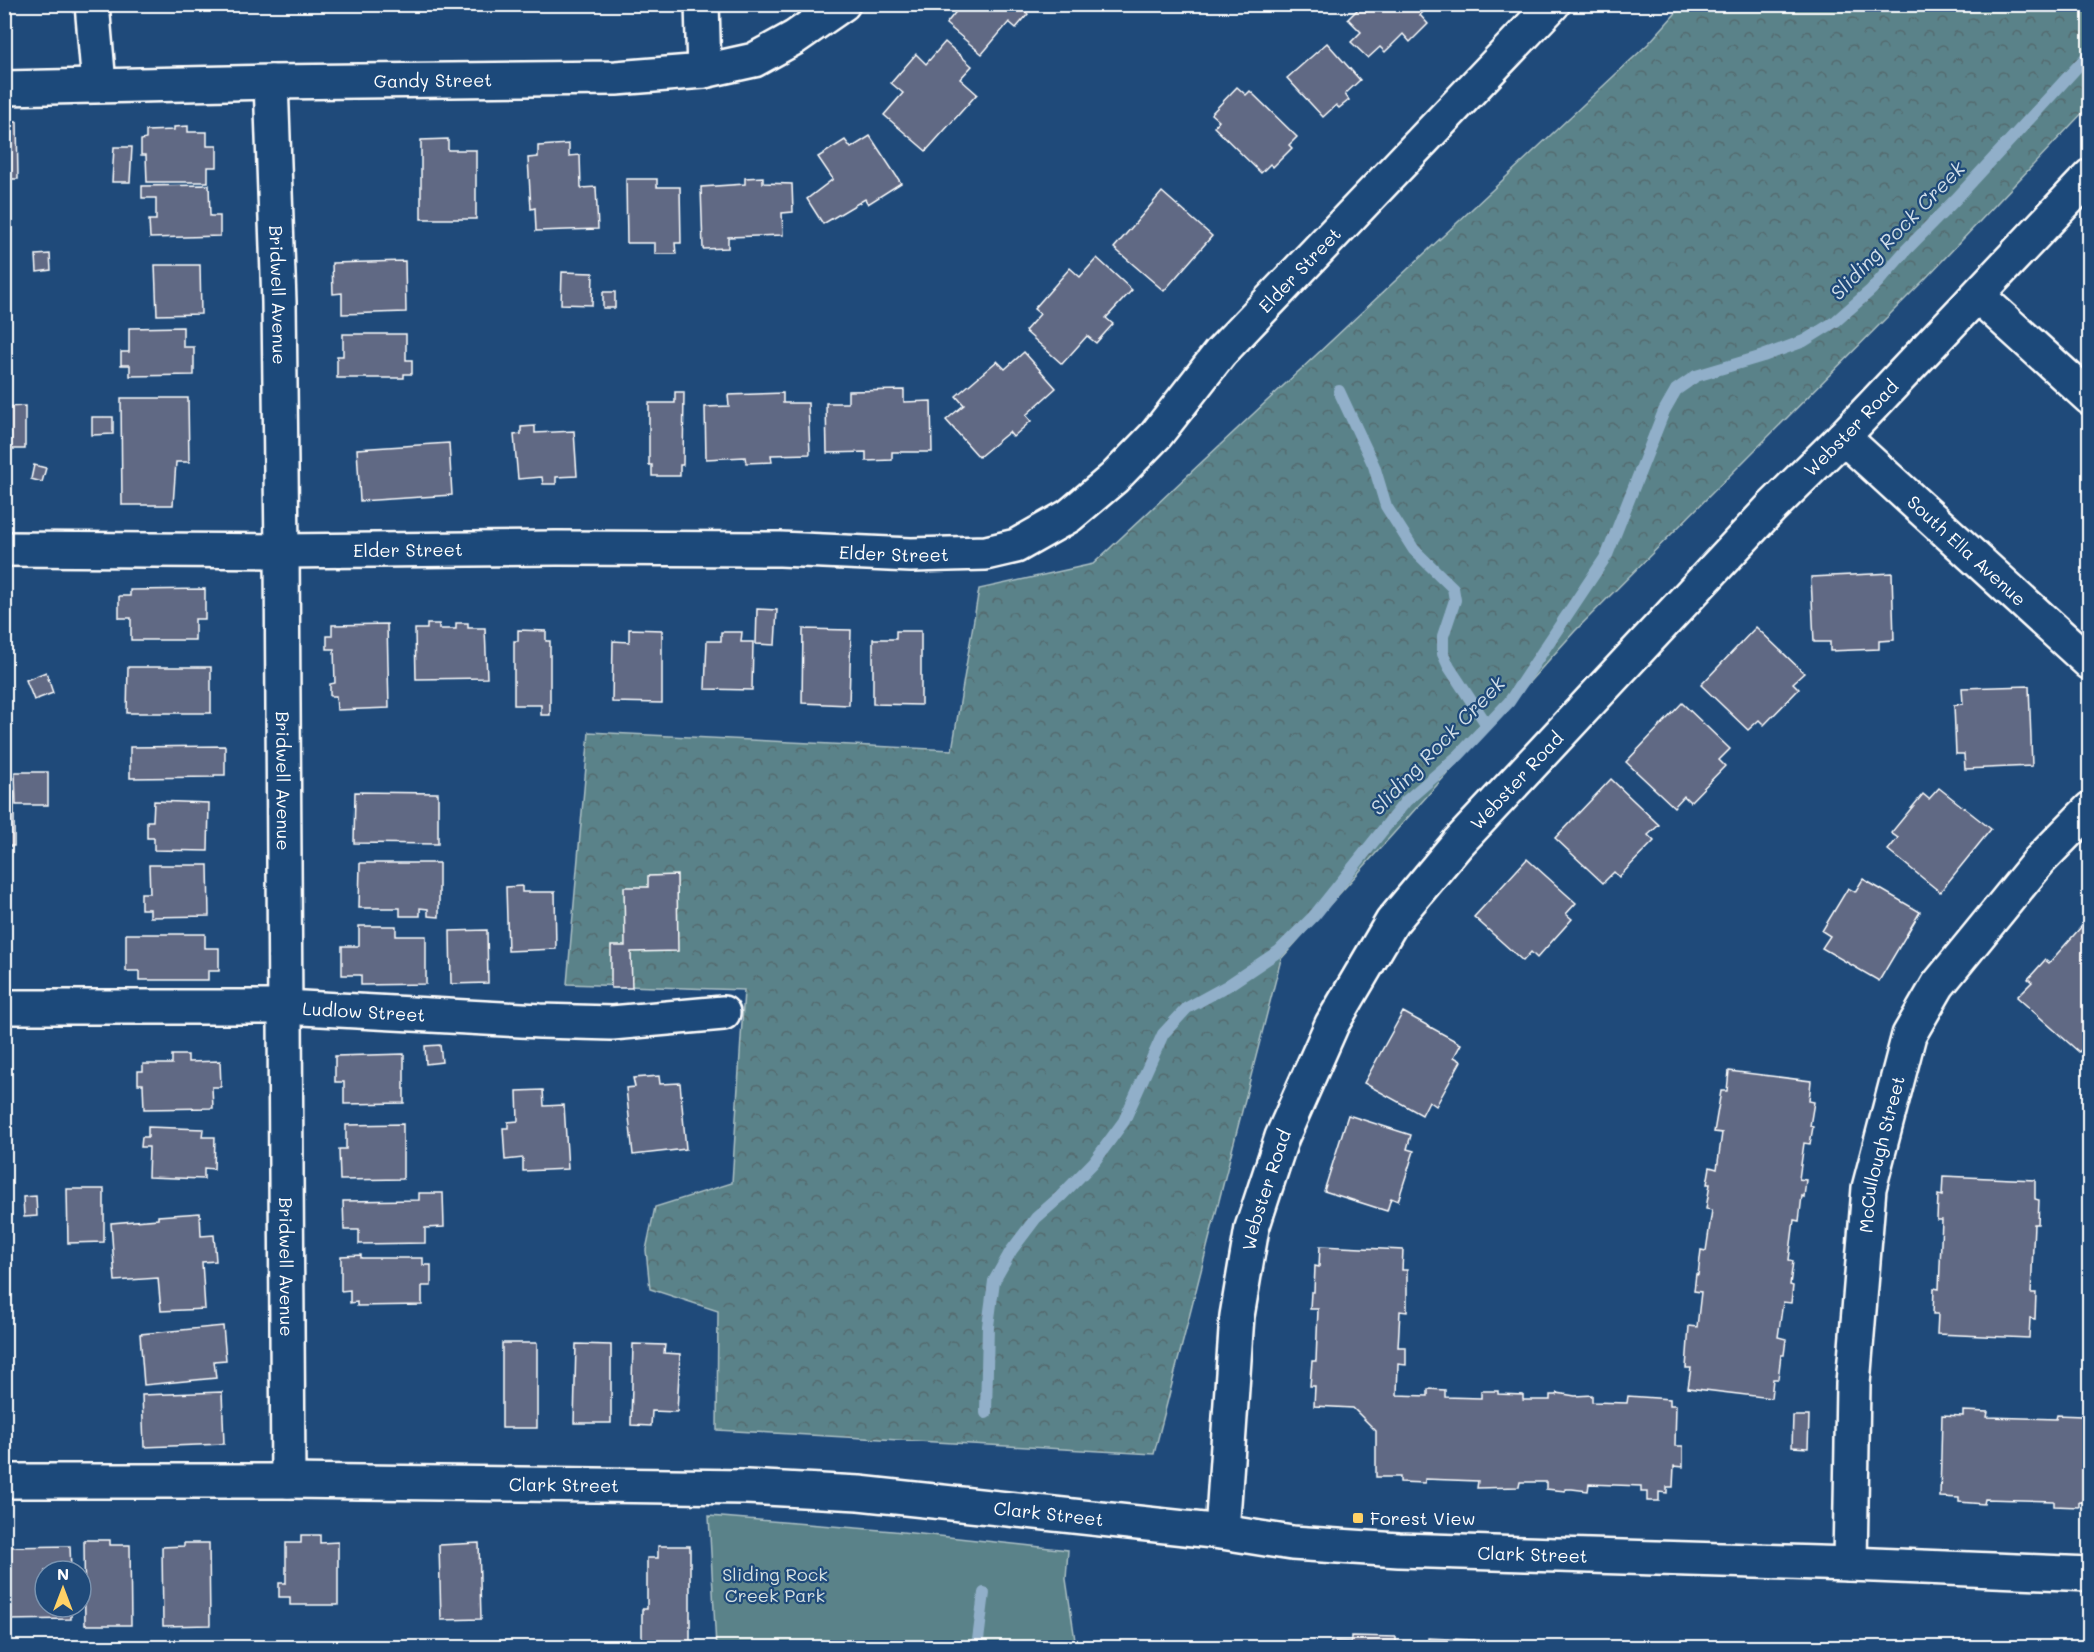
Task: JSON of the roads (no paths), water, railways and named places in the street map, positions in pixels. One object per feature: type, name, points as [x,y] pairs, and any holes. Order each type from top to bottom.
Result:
[{"type":"street","points":[[92,4],[99,85]]},
{"type":"street","points":[[702,4],[704,71]]},
{"type":"street","name":"Gandy Street","points":[[4,88],[616,78],[704,71],[754,60],[794,38],[843,4]]},
{"type":"street","name":"Elder Street","points":[[4,549],[282,552],[557,548],[780,549],[911,555],[986,553],[1016,546],[1069,516],[1114,478],[1156,435],[1220,353],[1553,4]]},
{"type":"street","name":"Bridwell Avenue","points":[[271,82],[279,302],[288,1480]]},
{"type":"street","name":"Webster Road","points":[[1222,1532],[1238,1316],[1252,1228],[1282,1137],[1332,1024],[1392,922],[1458,843],[1770,509],[1843,437],[2090,176]]},
{"type":"street","points":[[1978,296],[2090,399]]},
{"type":"street","name":"South Ella Avenue","points":[[1843,437],[2090,663]]},
{"type":"street","name":"McCullough Street","points":[[1850,1564],[1853,1384],[1869,1188],[1909,1035],[1938,985],[2040,860],[2090,809]]},
{"type":"street","name":"Ludlow Street","points":[[4,1007],[284,1007],[612,1023],[723,1013]]},
{"type":"street","name":"Clark Street","points":[[4,1481],[288,1480],[746,1487],[859,1493],[1222,1532],[1292,1543],[1400,1550],[2090,1574]]},
{"type":"waterway","name":"Sliding Rock Creek","points":[[986,1413],[988,1326],[994,1281],[1011,1251],[1036,1218],[1094,1162],[1124,1121],[1163,1034],[1187,1008],[1227,986],[1279,951],[1314,916],[1406,801],[1459,755],[1509,702],[1607,555],[1664,411],[1676,390],[1696,376],[1804,341],[1836,321],[1871,290],[2090,53]]},
{"type":"waterway","points":[[1339,391],[1374,466],[1386,506],[1414,550],[1453,588],[1455,600],[1443,636],[1443,654],[1487,725]]},
{"type":"waterway","name":"Sliding Rock Creek","points":[[977,1648],[984,1593]]},
{"type":"place","name":"Forest View","points":[[1358,1518]]},
{"type":"park label","name":"Sliding Rock Creek Park","points":[[775,1584]]}]
